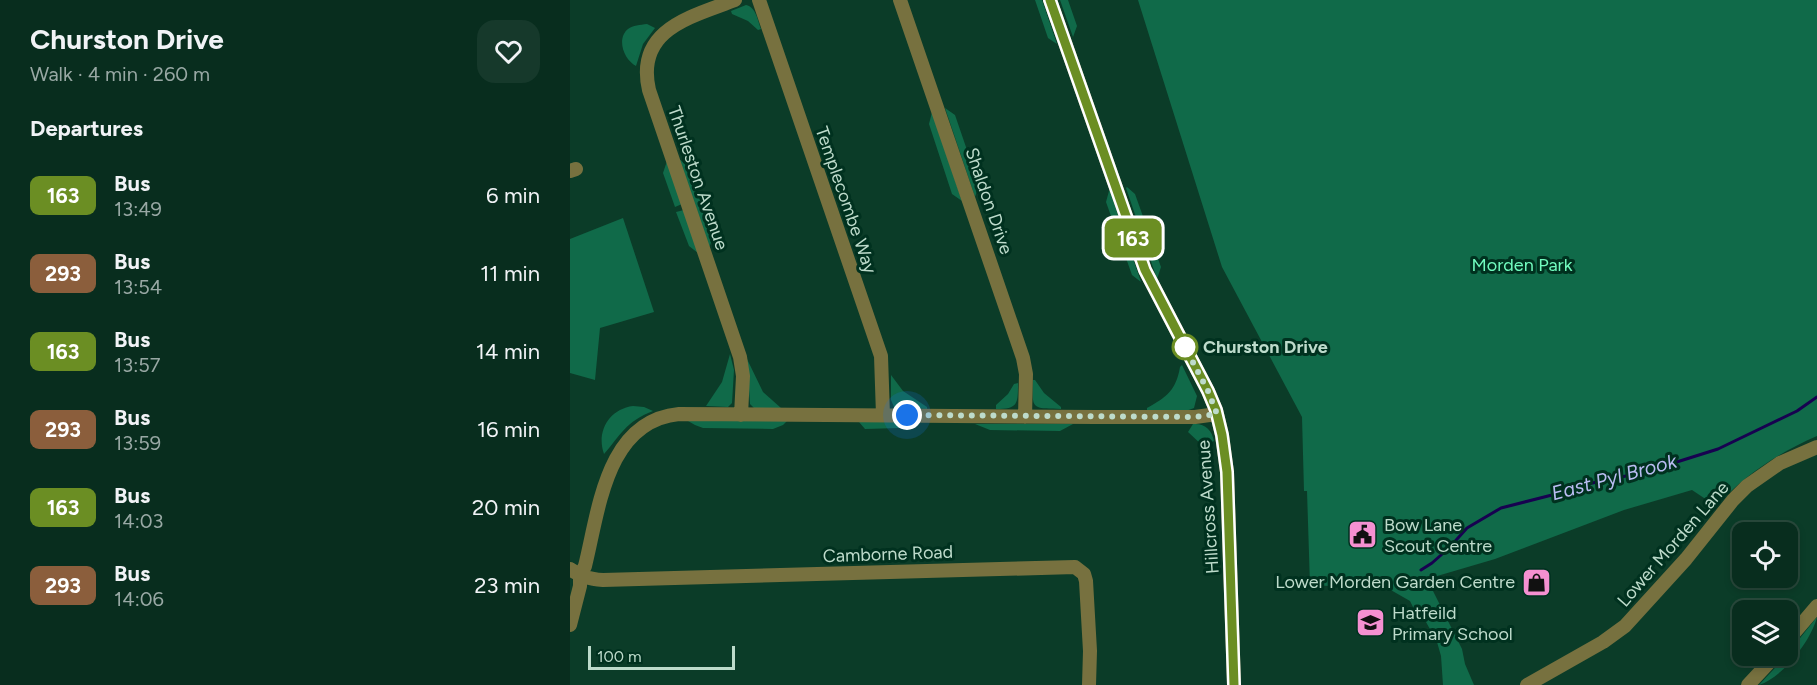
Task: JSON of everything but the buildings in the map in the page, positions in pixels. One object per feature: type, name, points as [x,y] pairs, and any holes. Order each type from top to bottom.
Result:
[{"type":"street","name":"Thurleston Avenue","points":[[735,0],[679,22],[666,30],[652,48],[646,74],[649,90],[740,357],[743,376],[741,415]]},
{"type":"street","name":"Templecombe Way","points":[[759,0],[881,356],[883,415]]},
{"type":"street","name":"Shaldon Drive","points":[[900,0],[1023,358],[1026,374],[1025,417]]},
{"type":"street","name":"Hillcross Avenue","points":[[1050,0],[1145,270],[1208,391],[1217,414],[1227,472],[1234,685]]},
{"type":"street","points":[[570,625],[580,586],[575,572],[585,566],[603,492],[618,453],[630,438],[649,423],[669,415],[1195,417],[1217,414]]},
{"type":"street","name":"Lower Morden Lane","points":[[1527,685],[1603,642],[1625,626],[1686,560],[1747,486],[1780,463],[1817,447]]},
{"type":"street","name":"Camborne Road","points":[[575,572],[591,579],[613,580],[1075,567],[1084,574],[1087,588],[1089,685]]},
{"type":"street","points":[[1798,628],[1817,606]]},
{"type":"street","points":[[1748,685],[1766,666]]},
{"type":"green space","points":[[1035,0],[1042,0],[1057,44],[1048,38]]},
{"type":"green space","points":[[1060,0],[1068,0],[1077,26],[1073,37]]},
{"type":"green space","name":"Morden Park","points":[[1138,0],[1817,0],[1817,436],[1763,466],[1739,484],[1716,506],[1692,490],[1624,510],[1495,559],[1427,579],[1462,649],[1465,664],[1474,685],[1443,685],[1441,656],[1437,642],[1426,622],[1415,611],[1410,601],[1389,589],[1310,585],[1302,417],[1222,267]]},
{"type":"green space","points":[[746,5],[754,11],[761,29],[758,30],[748,21],[732,14],[731,11]]},
{"type":"green space","points":[[647,24],[655,28],[643,44],[636,66],[625,54],[622,38],[630,28]]},
{"type":"green space","points":[[945,108],[955,115],[979,185],[975,197]]},
{"type":"green space","points":[[932,112],[962,201],[952,194],[929,124]]},
{"type":"green space","points":[[679,159],[689,167],[713,237],[709,248]]},
{"type":"green space","points":[[667,161],[682,204],[675,207],[663,173]]},
{"type":"green space","points":[[1126,188],[1135,194],[1161,267],[1157,279]]},
{"type":"green space","points":[[1109,191],[1141,282],[1132,275],[1106,202]]},
{"type":"green space","points":[[684,210],[698,253],[689,246],[676,212]]},
{"type":"green space","points":[[623,218],[654,312],[600,328],[595,380],[570,373],[570,239]]},
{"type":"green space","points":[[730,354],[734,370],[732,403],[728,407],[706,406],[722,382]]},
{"type":"green space","points":[[747,359],[763,392],[781,408],[754,408],[750,404]]},
{"type":"green space","points":[[1182,365],[1197,396],[1194,408],[1186,411],[1147,410],[1170,392]]},
{"type":"green space","points":[[891,375],[903,391],[927,409],[894,407],[891,400]]},
{"type":"green space","points":[[1033,380],[1035,380],[1044,393],[1061,409],[1035,405]]},
{"type":"green space","points":[[1018,383],[1018,396],[1015,404],[1009,408],[996,409],[996,405],[1008,394],[1014,384]]},
{"type":"green space","points":[[633,406],[653,411],[630,424],[604,454],[602,438],[606,423],[617,412]]},
{"type":"green space","points":[[688,421],[787,421],[773,429],[703,428]]},
{"type":"green space","points":[[859,422],[907,422],[899,428],[865,429]]},
{"type":"green space","points":[[975,424],[1073,424],[1060,431],[990,430]]},
{"type":"green space","points":[[1193,424],[1207,428],[1214,441],[1203,446],[1188,432]]},
{"type":"green space","points":[[1817,617],[1809,637],[1798,653],[1798,641]]},
{"type":"green space","points":[[1777,666],[1786,666],[1768,681],[1759,685]]},
{"type":"waterway","name":"East Pyl Brook","points":[[1421,570],[1449,548],[1467,528],[1501,508],[1578,486],[1645,472],[1718,449],[1797,411],[1817,397]]},
{"type":"bus line","name":"163","points":[[1050,0],[1145,270],[1208,391],[1217,414],[1227,472],[1234,685]]},
{"type":"place","name":"Churston Drive","points":[[1185,347]]},
{"type":"place","name":"Bow Lane Scout Centre","points":[[1363,535]]},
{"type":"place","name":"Lower Morden Garden Centre","points":[[1536,582]]},
{"type":"place","name":"Hatfeild Primary School","points":[[1371,623]]},
{"type":"route","points":[[907,415],[1195,417],[1217,414],[1185,347]]}]
